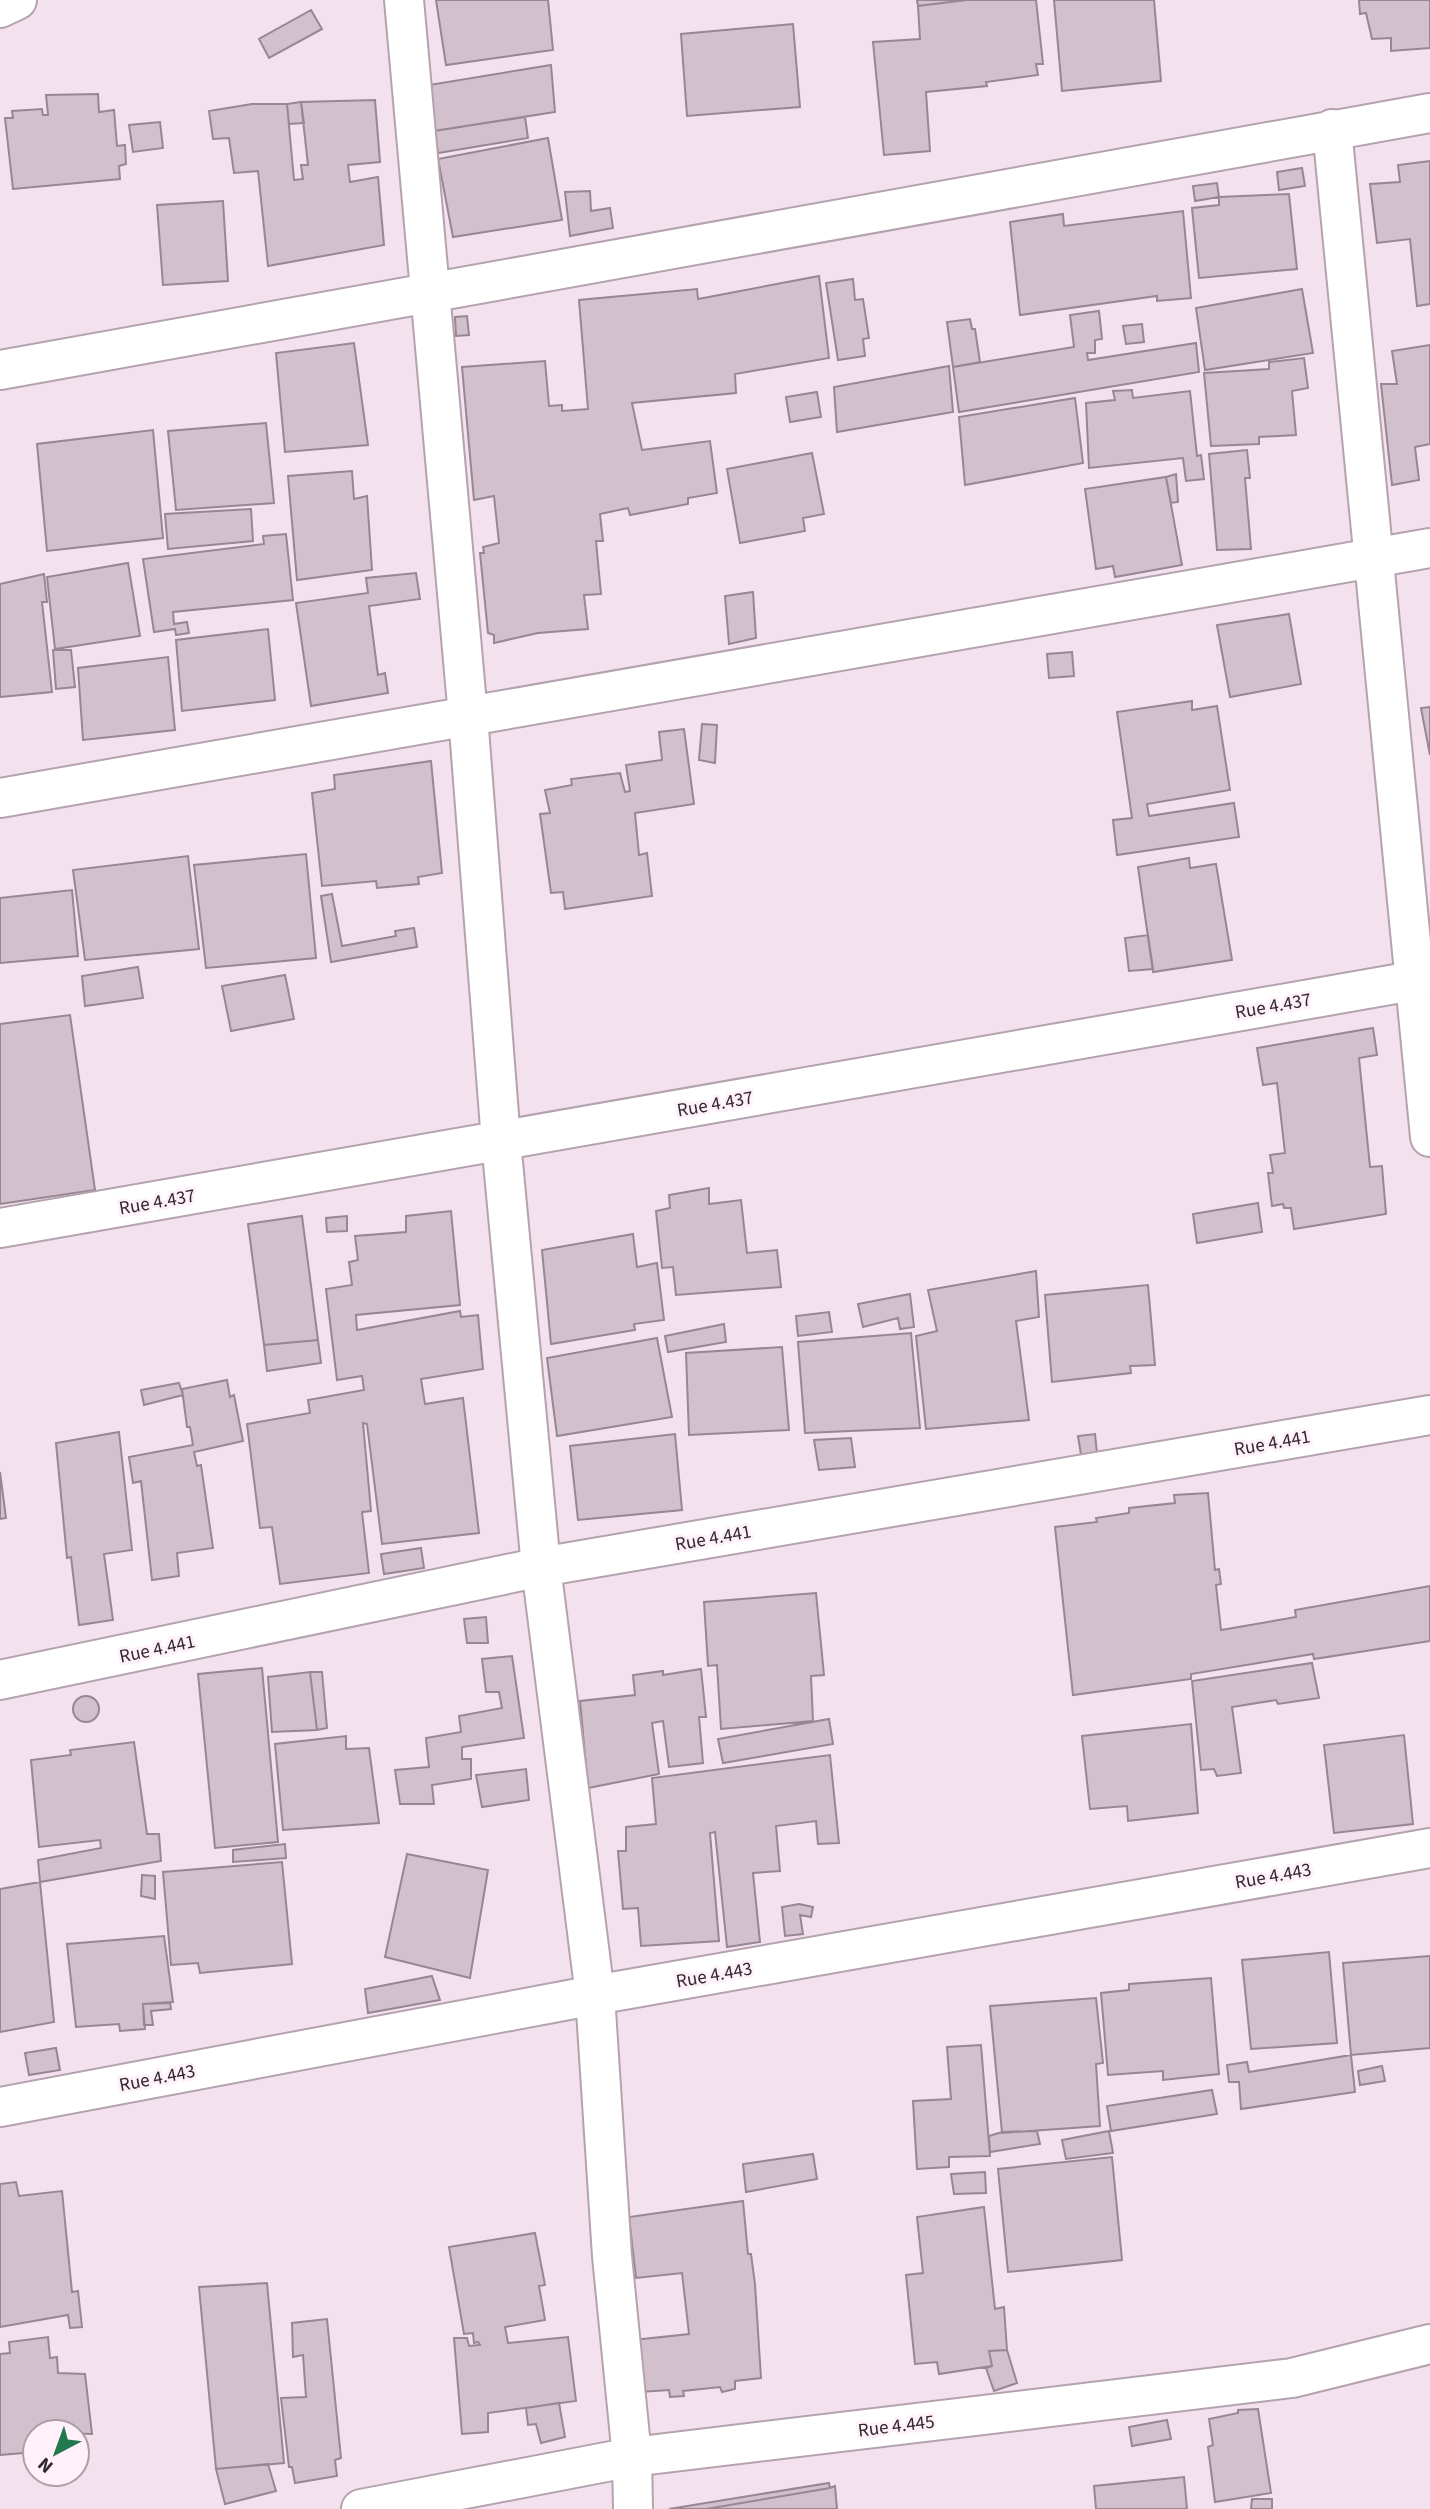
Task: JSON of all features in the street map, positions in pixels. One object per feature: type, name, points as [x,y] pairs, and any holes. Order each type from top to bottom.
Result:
[{"type":"street","points":[[0,8],[17,0]]},
{"type":"street","points":[[404,0],[468,716],[501,1141],[541,1567],[595,1995],[611,2256],[632,2457],[633,2509]]},
{"type":"street","points":[[0,370],[1430,113]]},
{"type":"street","points":[[1332,129],[1421,979],[1430,1137]]},
{"type":"street","points":[[0,798],[1430,548]]},
{"type":"street","name":"Rue 4.437","points":[[0,1228],[1421,979]]},
{"type":"street","name":"Rue 4.441","points":[[0,1681],[541,1567],[1430,1415]]},
{"type":"street","name":"Rue 4.443","points":[[0,2107],[595,1995],[1430,1847]]},
{"type":"street","name":"Rue 4.445","points":[[361,2509],[632,2457],[1292,2378],[1430,2344]]},
{"type":"building","points":[[436,0],[548,0],[553,50],[446,65]]},
{"type":"building","points":[[917,0],[967,0],[918,6]]},
{"type":"building","points":[[967,0],[1036,0],[1043,64],[1036,64],[1038,75],[986,82],[987,86],[926,92],[930,151],[884,155],[873,42],[920,39],[918,6]]},
{"type":"building","points":[[1054,0],[1154,0],[1161,81],[1062,91]]},
{"type":"building","points":[[1359,0],[1430,0],[1430,48],[1391,51],[1391,38],[1372,39],[1366,13],[1360,14]]},
{"type":"building","points":[[311,10],[322,29],[269,58],[259,39]]},
{"type":"building","points":[[793,24],[800,107],[687,116],[681,34]]},
{"type":"building","points":[[551,65],[555,112],[434,131],[429,85]]},
{"type":"building","points":[[98,94],[99,112],[114,110],[117,146],[125,145],[126,164],[119,166],[120,179],[13,189],[5,118],[13,118],[12,111],[42,109],[43,115],[48,115],[46,95]]},
{"type":"building","points":[[375,100],[380,162],[348,165],[350,182],[378,177],[384,245],[268,266],[258,171],[234,173],[229,138],[213,139],[209,111],[252,104],[287,104],[294,180],[303,179],[301,165],[308,165],[301,102]]},
{"type":"building","points":[[301,102],[304,123],[289,124],[287,104]]},
{"type":"building","points":[[525,117],[528,138],[438,153],[434,131]]},
{"type":"building","points":[[160,122],[163,148],[133,152],[129,125]]},
{"type":"building","points":[[548,138],[562,220],[453,237],[438,159]]},
{"type":"building","points":[[1430,161],[1430,304],[1417,306],[1410,239],[1377,243],[1370,184],[1400,182],[1398,165]]},
{"type":"building","points":[[1302,168],[1305,186],[1279,190],[1277,172]]},
{"type":"building","points":[[1217,183],[1219,197],[1195,201],[1193,186]]},
{"type":"building","points":[[590,191],[591,211],[610,208],[613,228],[570,236],[565,192]]},
{"type":"building","points":[[1289,194],[1297,269],[1199,278],[1192,208],[1219,205],[1219,197]]},
{"type":"building","points":[[223,201],[228,281],[163,285],[157,205]]},
{"type":"building","points":[[1183,211],[1191,298],[1157,301],[1157,296],[1020,315],[1010,222],[1063,214],[1064,226]]},
{"type":"building","points":[[819,276],[829,358],[735,374],[736,393],[632,403],[642,450],[710,441],[717,493],[688,498],[688,504],[630,515],[628,508],[600,514],[603,541],[596,541],[601,594],[584,595],[588,629],[538,633],[494,643],[494,635],[488,633],[480,553],[484,553],[483,547],[499,543],[494,496],[474,500],[462,367],[545,361],[549,406],[562,405],[562,411],[588,409],[579,300],[697,289],[698,299]]},
{"type":"building","points":[[853,279],[855,300],[863,299],[869,338],[863,339],[865,356],[838,360],[826,283]]},
{"type":"building","points":[[1302,289],[1313,353],[1205,370],[1196,308]]},
{"type":"building","points":[[1099,311],[1102,339],[1095,340],[1095,353],[1087,353],[1088,360],[1196,343],[1199,372],[959,412],[953,367],[1074,347],[1070,315]]},
{"type":"building","points":[[467,316],[469,335],[456,336],[455,317]]},
{"type":"building","points":[[970,319],[972,329],[975,329],[980,362],[953,367],[947,322]]},
{"type":"building","points":[[1142,324],[1144,342],[1126,344],[1123,326]]},
{"type":"building","points":[[354,343],[368,445],[285,452],[276,353]]},
{"type":"building","points":[[1430,345],[1430,444],[1415,447],[1419,480],[1392,485],[1381,384],[1397,384],[1392,351]]},
{"type":"building","points":[[1304,358],[1308,388],[1292,391],[1296,435],[1259,437],[1259,444],[1211,446],[1204,373],[1269,369],[1269,362]]},
{"type":"building","points":[[949,366],[953,412],[837,432],[834,387]]},
{"type":"building","points":[[1132,390],[1133,398],[1190,391],[1197,456],[1201,455],[1204,479],[1186,481],[1183,458],[1089,468],[1086,403],[1115,400],[1113,391]]},
{"type":"building","points":[[817,392],[821,417],[790,422],[786,397]]},
{"type":"building","points":[[1075,398],[1083,463],[965,485],[959,417]]},
{"type":"building","points":[[266,423],[274,503],[176,510],[168,431]]},
{"type":"building","points":[[153,430],[163,538],[47,551],[37,444]]},
{"type":"building","points":[[1247,450],[1250,478],[1245,478],[1251,549],[1217,550],[1209,454]]},
{"type":"building","points":[[812,453],[824,514],[803,518],[805,531],[740,543],[727,469]]},
{"type":"building","points":[[352,471],[354,499],[367,496],[372,570],[297,580],[288,476]]},
{"type":"building","points":[[1176,474],[1178,502],[1171,503],[1166,477]]},
{"type":"building","points":[[1166,477],[1182,565],[1115,577],[1113,566],[1096,569],[1085,489]]},
{"type":"building","points":[[251,509],[253,541],[168,549],[165,514]]},
{"type":"building","points":[[286,534],[293,600],[173,612],[174,624],[187,622],[189,633],[176,635],[175,629],[154,632],[143,559],[264,544],[263,536]]},
{"type":"building","points":[[128,563],[140,636],[55,649],[47,577]]},
{"type":"building","points":[[416,573],[420,599],[369,606],[378,675],[385,673],[388,693],[311,706],[296,603],[368,593],[366,578]]},
{"type":"building","points":[[44,574],[47,602],[42,602],[52,692],[0,697],[0,584]]},
{"type":"building","points":[[753,592],[756,638],[729,644],[725,596]]},
{"type":"building","points":[[1289,614],[1301,684],[1230,697],[1217,625]]},
{"type":"building","points":[[268,629],[275,700],[182,711],[176,640]]},
{"type":"building","points":[[53,650],[71,650],[75,687],[56,689]]},
{"type":"building","points":[[1072,652],[1074,676],[1049,678],[1047,654]]},
{"type":"building","points":[[168,657],[175,730],[83,740],[78,668]]},
{"type":"building","points":[[1192,701],[1192,710],[1217,706],[1230,790],[1147,804],[1149,816],[1234,803],[1239,837],[1117,855],[1113,820],[1132,818],[1117,712]]},
{"type":"building","points":[[1430,707],[1430,755],[1421,708]]},
{"type":"building","points":[[702,724],[717,725],[715,763],[699,760]]},
{"type":"building","points":[[684,729],[694,804],[635,813],[639,855],[647,853],[652,896],[565,909],[563,892],[551,893],[540,814],[550,813],[545,790],[572,785],[571,779],[620,773],[625,792],[630,791],[626,765],[662,760],[659,732]]},
{"type":"building","points":[[431,761],[442,873],[418,877],[419,884],[377,888],[376,881],[322,886],[312,793],[335,789],[334,775]]},
{"type":"building","points":[[306,854],[316,958],[206,968],[194,865]]},
{"type":"building","points":[[188,856],[199,949],[85,960],[73,870]]},
{"type":"building","points":[[1189,858],[1190,868],[1216,864],[1232,960],[1153,972],[1138,867]]},
{"type":"building","points":[[72,890],[78,956],[0,963],[0,898]]},
{"type":"building","points":[[332,894],[342,946],[396,936],[395,931],[414,928],[417,947],[331,962],[321,896]]},
{"type":"building","points":[[1148,935],[1153,969],[1129,971],[1125,938]]},
{"type":"building","points":[[138,967],[143,998],[85,1006],[82,976]]},
{"type":"building","points":[[285,975],[294,1019],[231,1031],[222,986]]},
{"type":"building","points":[[70,1015],[95,1190],[0,1204],[0,1024]]},
{"type":"building","points":[[1373,1028],[1377,1055],[1359,1058],[1370,1167],[1382,1166],[1386,1214],[1294,1229],[1291,1208],[1284,1208],[1283,1204],[1272,1206],[1268,1173],[1273,1173],[1270,1155],[1285,1153],[1277,1083],[1263,1085],[1257,1048]]},
{"type":"building","points":[[709,1188],[709,1204],[741,1200],[747,1253],[777,1250],[781,1287],[676,1295],[673,1267],[662,1268],[656,1211],[670,1208],[669,1195]]},
{"type":"building","points":[[1258,1203],[1262,1232],[1197,1243],[1193,1214]]},
{"type":"building","points":[[451,1211],[460,1305],[356,1315],[357,1330],[460,1311],[461,1317],[478,1315],[483,1369],[421,1379],[425,1404],[463,1398],[479,1533],[382,1544],[367,1424],[363,1423],[371,1511],[362,1512],[369,1573],[280,1584],[272,1527],[260,1528],[247,1424],[310,1413],[308,1400],[364,1390],[362,1376],[337,1380],[326,1289],[352,1285],[349,1262],[358,1260],[355,1236],[406,1232],[406,1216]]},
{"type":"building","points":[[302,1216],[318,1340],[264,1345],[248,1224]]},
{"type":"building","points":[[347,1216],[347,1231],[327,1232],[326,1218]]},
{"type":"building","points":[[633,1234],[637,1267],[657,1263],[664,1320],[634,1324],[635,1330],[551,1344],[542,1250]]},
{"type":"building","points":[[1036,1271],[1039,1317],[1016,1321],[1029,1420],[926,1429],[916,1336],[937,1331],[928,1290]]},
{"type":"building","points":[[1148,1285],[1155,1365],[1130,1366],[1131,1373],[1052,1382],[1045,1295]]},
{"type":"building","points":[[910,1294],[914,1327],[900,1329],[898,1318],[863,1327],[858,1304]]},
{"type":"building","points":[[829,1312],[832,1332],[798,1336],[796,1316]]},
{"type":"building","points":[[724,1324],[726,1342],[668,1352],[665,1336]]},
{"type":"building","points":[[911,1333],[920,1428],[805,1433],[798,1342]]},
{"type":"building","points":[[657,1338],[672,1417],[557,1436],[547,1358]]},
{"type":"building","points":[[318,1340],[321,1363],[267,1371],[264,1345]]},
{"type":"building","points":[[782,1347],[789,1430],[689,1435],[686,1353]]},
{"type":"building","points":[[227,1380],[230,1397],[234,1395],[243,1441],[194,1452],[197,1466],[201,1465],[213,1548],[177,1553],[179,1576],[152,1580],[141,1481],[133,1483],[129,1457],[193,1445],[190,1427],[187,1427],[182,1389]]},
{"type":"building","points":[[179,1383],[183,1395],[144,1405],[141,1390]]},
{"type":"building","points":[[119,1432],[132,1550],[104,1554],[113,1620],[79,1625],[71,1557],[67,1558],[56,1443]]},
{"type":"building","points":[[675,1434],[682,1510],[578,1520],[570,1446]]},
{"type":"building","points":[[1095,1434],[1097,1453],[1081,1455],[1078,1436]]},
{"type":"building","points":[[851,1438],[855,1467],[819,1470],[814,1440]]},
{"type":"building","points":[[0,1472],[6,1518],[0,1519]]},
{"type":"building","points":[[1208,1493],[1215,1570],[1219,1569],[1221,1584],[1216,1585],[1221,1630],[1296,1617],[1295,1610],[1430,1586],[1430,1641],[1314,1659],[1313,1654],[1191,1674],[1191,1679],[1073,1695],[1055,1527],[1097,1522],[1096,1518],[1129,1513],[1129,1508],[1175,1503],[1174,1495]]},
{"type":"building","points":[[421,1548],[424,1568],[384,1574],[381,1554]]},
{"type":"building","points":[[816,1593],[824,1675],[811,1676],[813,1721],[721,1729],[717,1665],[708,1666],[704,1602]]},
{"type":"building","points":[[486,1617],[488,1643],[467,1643],[464,1619]]},
{"type":"building","points":[[512,1656],[524,1738],[462,1747],[462,1759],[471,1759],[471,1779],[432,1785],[434,1804],[400,1804],[395,1770],[429,1767],[426,1738],[461,1732],[459,1716],[502,1708],[499,1692],[486,1692],[482,1659]]},
{"type":"building","points":[[1312,1663],[1319,1698],[1278,1704],[1276,1700],[1232,1707],[1241,1773],[1217,1776],[1214,1769],[1201,1770],[1192,1681]]},
{"type":"building","points":[[262,1668],[278,1842],[215,1848],[198,1674]]},
{"type":"building","points":[[701,1669],[706,1717],[699,1717],[703,1763],[669,1767],[663,1721],[652,1723],[659,1774],[588,1788],[580,1701],[635,1695],[633,1675],[663,1671],[663,1675]]},
{"type":"building","points":[[310,1672],[317,1730],[272,1732],[268,1677]]},
{"type":"building","points":[[310,1672],[322,1672],[327,1728],[317,1730]]},
{"type":"building","points":[[86,1696],[95,1700],[99,1709],[95,1718],[86,1722],[77,1718],[73,1709],[77,1700]]},
{"type":"building","points":[[829,1719],[833,1744],[723,1763],[718,1739]]},
{"type":"building","points":[[1191,1724],[1198,1813],[1128,1821],[1127,1806],[1090,1809],[1082,1736]]},
{"type":"building","points":[[1404,1735],[1413,1824],[1334,1833],[1324,1745]]},
{"type":"building","points":[[346,1736],[346,1749],[369,1748],[379,1823],[283,1830],[275,1744]]},
{"type":"building","points":[[134,1742],[147,1834],[159,1834],[161,1861],[40,1882],[38,1860],[101,1848],[100,1840],[39,1847],[31,1760],[71,1755],[70,1750]]},
{"type":"building","points":[[830,1755],[839,1843],[818,1844],[816,1821],[776,1826],[780,1871],[753,1873],[760,1942],[727,1947],[715,1832],[710,1833],[719,1941],[641,1946],[638,1908],[623,1909],[618,1851],[626,1851],[626,1827],[656,1824],[652,1778]]},
{"type":"building","points":[[526,1769],[529,1800],[482,1807],[476,1775]]},
{"type":"building","points":[[285,1844],[286,1858],[233,1862],[233,1850]]},
{"type":"building","points":[[407,1854],[488,1870],[470,1978],[385,1957]]},
{"type":"building","points":[[282,1862],[292,1964],[200,1973],[198,1963],[171,1965],[163,1872]]},
{"type":"building","points":[[142,1875],[155,1876],[155,1899],[141,1896]]},
{"type":"building","points":[[40,1882],[54,2022],[0,2032],[0,1889]]},
{"type":"building","points":[[799,1904],[813,1907],[811,1917],[800,1915],[803,1934],[785,1936],[782,1907]]},
{"type":"building","points":[[164,1936],[173,2002],[143,2004],[145,2029],[120,2031],[119,2024],[76,2027],[67,1944]]},
{"type":"building","points":[[1329,1952],[1337,2043],[1251,2049],[1242,1960]]},
{"type":"building","points":[[1430,1956],[1430,2048],[1351,2055],[1343,1963]]},
{"type":"building","points":[[432,1976],[440,2000],[368,2013],[365,1989]]},
{"type":"building","points":[[1211,1978],[1219,2074],[1163,2080],[1163,2071],[1108,2075],[1101,1993],[1129,1990],[1129,1984]]},
{"type":"building","points":[[1096,1998],[1103,2063],[1096,2064],[1100,2126],[1002,2133],[990,2006]]},
{"type":"building","points":[[170,2003],[171,2009],[151,2011],[153,2025],[144,2025],[143,2004]]},
{"type":"building","points":[[981,2045],[990,2156],[949,2157],[949,2167],[917,2169],[913,2101],[951,2099],[947,2047]]},
{"type":"building","points":[[56,2048],[60,2070],[29,2075],[25,2053]]},
{"type":"building","points":[[1351,2055],[1355,2092],[1241,2109],[1239,2082],[1229,2082],[1227,2065],[1247,2062],[1249,2072]]},
{"type":"building","points":[[1382,2066],[1385,2081],[1360,2085],[1358,2071]]},
{"type":"building","points":[[1212,2090],[1217,2114],[1111,2131],[1107,2106]]},
{"type":"building","points":[[1037,2131],[1040,2144],[990,2152],[989,2136],[1002,2132]]},
{"type":"building","points":[[1109,2131],[1113,2153],[1066,2159],[1062,2140]]},
{"type":"building","points":[[813,2154],[817,2179],[746,2192],[743,2164]]},
{"type":"building","points":[[1112,2157],[1122,2260],[1008,2272],[998,2169]]},
{"type":"building","points":[[985,2172],[986,2193],[954,2194],[951,2174]]},
{"type":"building","points":[[16,2182],[19,2196],[62,2191],[72,2292],[78,2291],[82,2327],[70,2328],[68,2315],[0,2327],[0,2184]]},
{"type":"building","points":[[743,2201],[748,2254],[751,2254],[755,2284],[761,2378],[735,2381],[735,2389],[722,2392],[720,2387],[683,2391],[684,2396],[670,2397],[669,2390],[640,2392],[634,2340],[689,2334],[682,2273],[636,2278],[629,2217]]},
{"type":"building","points":[[984,2207],[995,2309],[1004,2307],[1007,2350],[989,2351],[992,2366],[939,2374],[937,2362],[915,2364],[906,2275],[923,2273],[917,2217]]},
{"type":"building","points":[[535,2233],[545,2285],[539,2286],[545,2320],[505,2327],[508,2343],[568,2337],[576,2401],[488,2413],[488,2432],[462,2434],[454,2338],[467,2338],[469,2346],[480,2345],[478,2342],[474,2343],[473,2333],[464,2334],[449,2247]]},
{"type":"building","points":[[267,2283],[284,2463],[216,2469],[199,2287]]},
{"type":"building","points":[[327,2319],[341,2458],[335,2460],[337,2476],[295,2483],[292,2467],[289,2467],[281,2398],[306,2397],[303,2355],[293,2357],[292,2323]]},
{"type":"building","points":[[48,2337],[50,2358],[57,2357],[58,2373],[85,2374],[90,2418],[21,2418],[21,2453],[0,2455],[0,2354],[10,2353],[9,2342]]},
{"type":"building","points":[[1007,2350],[1017,2383],[994,2391],[986,2368],[992,2366],[989,2351]]},
{"type":"building","points":[[559,2403],[565,2437],[541,2443],[536,2424],[528,2425],[526,2408]]},
{"type":"building","points":[[1258,2409],[1271,2493],[1215,2502],[1208,2447],[1213,2445],[1209,2419],[1238,2413],[1238,2410]]},
{"type":"building","points":[[1167,2420],[1171,2439],[1132,2446],[1129,2427]]},
{"type":"building","points":[[268,2464],[276,2491],[225,2504],[216,2469]]},
{"type":"building","points":[[1184,2477],[1187,2509],[1096,2509],[1094,2486]]},
{"type":"building","points":[[829,2483],[830,2488],[706,2509],[669,2509]]},
{"type":"building","points":[[835,2486],[837,2509],[706,2509],[830,2488]]},
{"type":"building","points":[[1252,2499],[1272,2499],[1272,2509],[1251,2509]]}]
